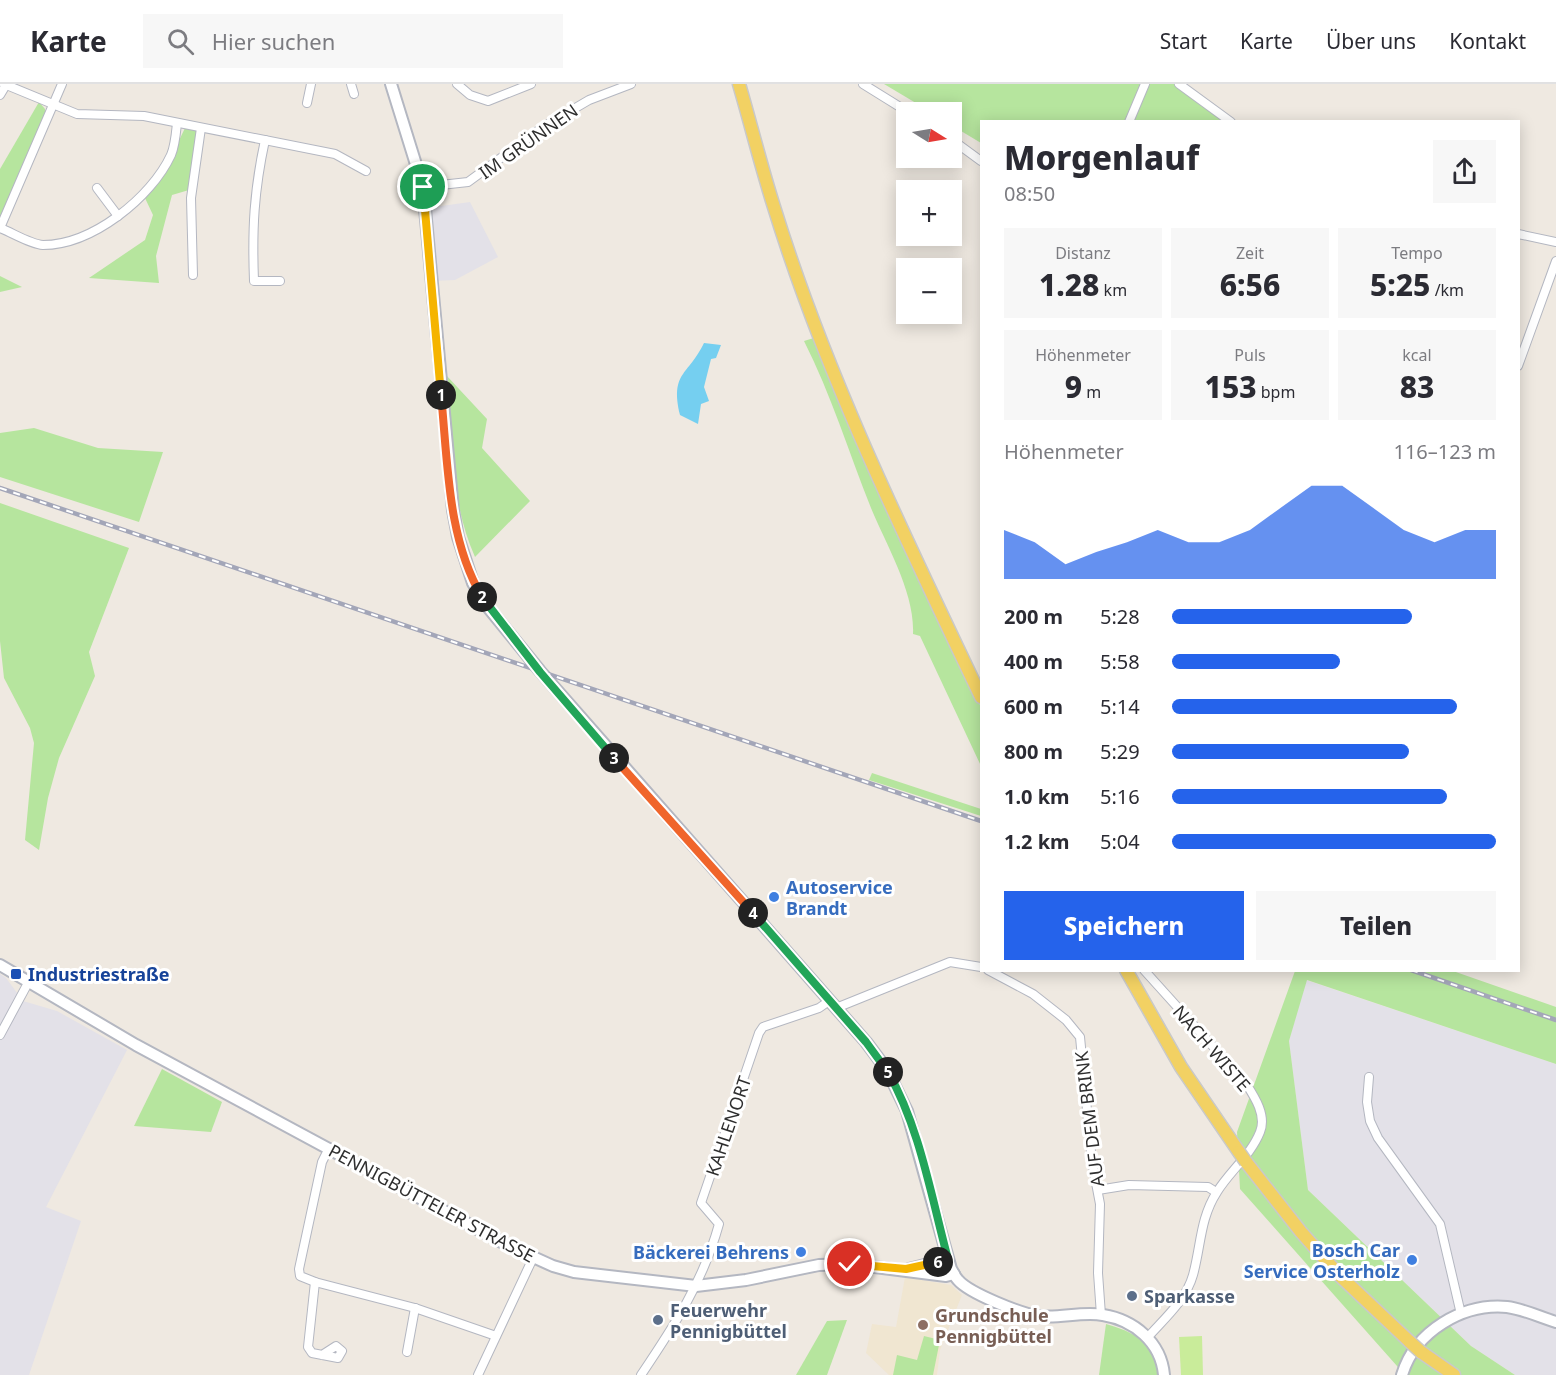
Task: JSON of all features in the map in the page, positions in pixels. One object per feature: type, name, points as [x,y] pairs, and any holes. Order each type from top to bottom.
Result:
[{"type":"main road","points":[[739,84],[774,208],[822,342],[898,519],[980,695]]},
{"type":"main road","points":[[1127,972],[1181,1067],[1243,1157],[1301,1232],[1339,1275],[1410,1342],[1454,1375]]},
{"type":"main road","points":[[1434,1362],[1445,1375]]},
{"type":"street","points":[[62,84],[0,228],[41,245],[63,243],[89,234],[137,201],[172,154],[177,123]]},
{"type":"street","points":[[307,103],[311,84]]},
{"type":"street","points":[[351,84],[354,94]]},
{"type":"street","points":[[391,84],[423,187],[434,318],[458,537],[473,583],[487,606],[540,672],[833,1004],[887,1070],[900,1094],[915,1134],[948,1259],[954,1274],[964,1286],[1027,1314],[1047,1317],[1101,1315],[1131,1324],[1148,1337],[1158,1351],[1164,1375]]},
{"type":"street","points":[[457,84],[470,95],[488,101],[531,84]]},
{"type":"street","name":"IM GRÜNNEN","points":[[423,187],[468,182],[543,128],[589,100],[631,84]]},
{"type":"street","points":[[863,84],[896,105]]},
{"type":"street","points":[[1130,120],[1145,84]]},
{"type":"street","points":[[1179,84],[1228,120]]},
{"type":"street","points":[[0,95],[5,85],[77,114],[144,116],[335,154],[366,171]]},
{"type":"street","points":[[194,275],[191,198],[201,128]]},
{"type":"street","points":[[265,140],[254,193],[252,236],[254,281],[280,281]]},
{"type":"street","points":[[962,147],[980,160]]},
{"type":"street","points":[[96,188],[118,216]]},
{"type":"street","points":[[1520,234],[1556,242]]},
{"type":"street","points":[[1520,360],[1556,261]]},
{"type":"street","points":[[833,1004],[950,962],[980,967]]},
{"type":"street","name":"PENNIGBÜTTELER STRASSE","points":[[0,965],[136,1045],[533,1258],[574,1272],[696,1286],[746,1280],[819,1265],[850,1264],[906,1269],[946,1276],[954,1274]]},
{"type":"street","name":"AUF DEM BRINK","points":[[992,972],[1033,994],[1066,1020],[1080,1037],[1092,1162],[1098,1190],[1101,1224],[1098,1273],[1101,1315]]},
{"type":"street","name":"NACH WISTE","points":[[1146,972],[1245,1082],[1256,1098],[1262,1118],[1260,1132],[1216,1192],[1202,1222],[1193,1275],[1184,1296],[1148,1337]]},
{"type":"street","points":[[0,1035],[28,983]]},
{"type":"street","name":"KAHLENORT","points":[[696,1286],[705,1269],[719,1224],[701,1203],[759,1033],[764,1027],[833,1004]]},
{"type":"street","points":[[1369,1077],[1367,1102],[1370,1121],[1378,1138],[1440,1224],[1461,1314]]},
{"type":"street","points":[[329,1148],[322,1162],[299,1269],[300,1276],[416,1308],[496,1336]]},
{"type":"street","points":[[1098,1190],[1129,1185],[1208,1187],[1216,1192]]},
{"type":"street","points":[[478,1375],[533,1258]]},
{"type":"street","name":"PENNIGBÜTTELER STRASSE","points":[[906,1269],[948,1259]]},
{"type":"street","points":[[315,1282],[308,1347],[312,1353],[322,1355]]},
{"type":"street","points":[[641,1375],[671,1331],[696,1286]]},
{"type":"street","points":[[1402,1375],[1415,1349],[1428,1332],[1461,1314],[1483,1307],[1509,1308],[1556,1322]]},
{"type":"street","points":[[407,1352],[416,1308]]},
{"type":"shaded area","points":[[470,202],[498,257],[455,280],[432,281],[427,208]]},
{"type":"shaded area","points":[[0,974],[6,978],[23,1001],[57,1011],[127,1050],[46,1207],[81,1221],[29,1375],[0,1375]]},
{"type":"shaded area","points":[[1306,980],[1556,1064],[1556,1375],[1515,1375],[1471,1346],[1308,1190],[1289,1041]]},
{"type":"shaded area","name":"Grundschule Pennigbüttel","points":[[905,1277],[951,1285],[962,1295],[940,1350],[937,1375],[889,1375],[866,1353],[872,1324],[896,1327]]},
{"type":"green space","points":[[884,84],[1178,84],[1226,120],[980,120],[980,142],[962,132],[962,102],[914,102]]},
{"type":"green space","points":[[39,102],[45,109],[45,116],[0,221],[0,169]]},
{"type":"green space","points":[[185,128],[196,130],[198,138],[189,190],[172,195],[156,256],[159,283],[89,278],[145,240],[153,215],[145,198],[161,178]]},
{"type":"green space","points":[[0,276],[22,287],[0,292]]},
{"type":"green space","points":[[817,337],[938,618],[980,705],[980,764],[920,636],[913,634],[905,585],[871,508],[823,382],[804,341]]},
{"type":"green space","points":[[446,375],[487,419],[482,448],[530,501],[475,557],[467,536],[456,491]]},
{"type":"green space","points":[[34,428],[98,448],[163,452],[139,522],[0,477],[0,433]]},
{"type":"green space","points":[[0,503],[129,548],[89,652],[95,676],[59,758],[48,798],[39,850],[25,840],[34,743],[30,728],[4,678],[0,641]]},
{"type":"green space","points":[[872,773],[980,809],[980,816],[869,780]]},
{"type":"green space","points":[[1295,972],[1456,972],[1556,1007],[1556,1064],[1307,980],[1289,1041],[1308,1190],[1471,1346],[1515,1375],[1405,1375],[1240,1189],[1237,1132]]},
{"type":"green space","points":[[162,1069],[222,1102],[211,1132],[134,1126]]},
{"type":"green space","points":[[847,1320],[827,1375],[796,1375],[827,1321]]},
{"type":"green space","points":[[1106,1324],[1142,1340],[1154,1355],[1160,1375],[1099,1375]]},
{"type":"green space","points":[[924,1336],[940,1340],[933,1375],[893,1375],[897,1355],[917,1360]]},
{"type":"green space","points":[[1202,1336],[1203,1375],[1181,1375],[1179,1337]]},
{"type":"water","points":[[704,343],[721,345],[716,358],[711,359],[704,387],[709,401],[701,404],[698,424],[680,415],[677,390],[682,375]]},
{"type":"railway","points":[[0,488],[980,821]]},
{"type":"railway","points":[[1417,972],[1556,1020]]},
{"type":"place","name":"Autoservice Brandt","points":[[774,897]]},
{"type":"place","name":"Industriestraße","points":[[16,974]]},
{"type":"place","name":"Bäckerei Behrens","points":[[801,1252]]},
{"type":"place","name":"Bosch Car Service Osterholz","points":[[1412,1260]]},
{"type":"place","name":"Sparkasse","points":[[1132,1296]]},
{"type":"place","name":"Feuerwehr Pennigbüttel","points":[[658,1320]]},
{"type":"place","name":"Grundschule Pennigbüttel","points":[[923,1325]]},
{"type":"route","points":[[423,187],[453,510],[458,537],[473,583],[487,606],[540,672],[704,861],[866,1042],[887,1070],[908,1111],[948,1259],[906,1269],[850,1264]]}]
